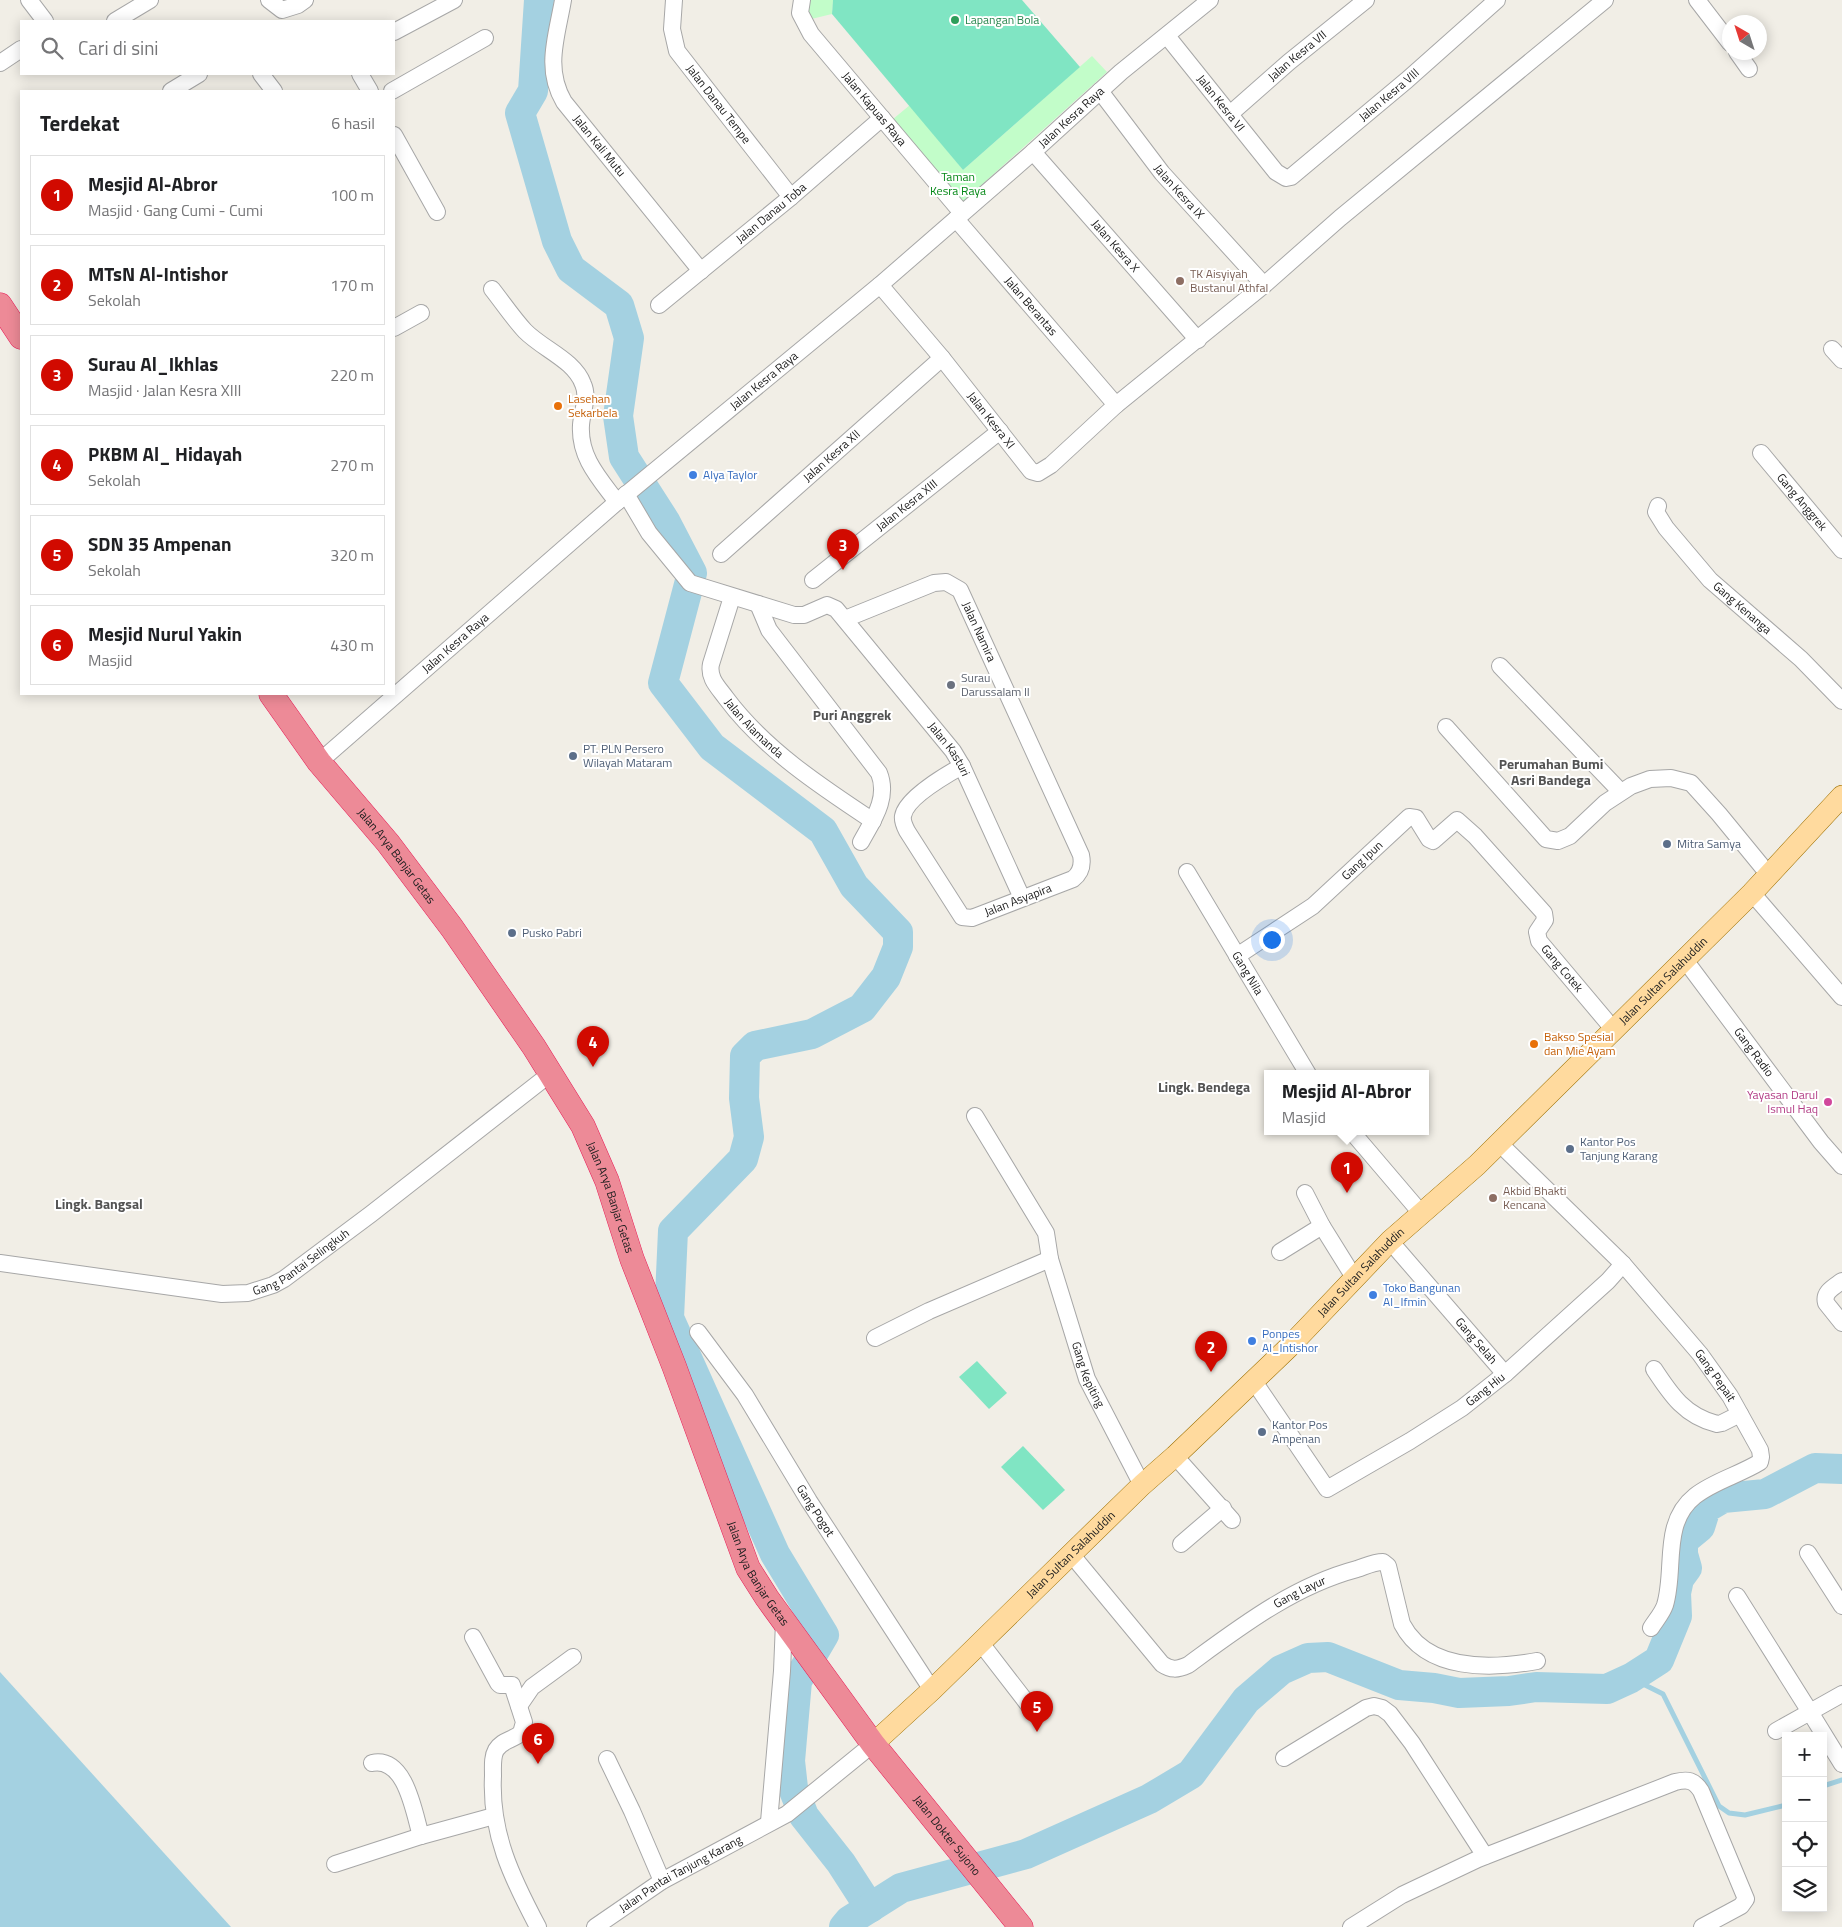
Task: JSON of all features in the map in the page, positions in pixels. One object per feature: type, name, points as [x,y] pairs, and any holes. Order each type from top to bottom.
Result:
[{"type":"highway","points":[[0,305],[20,335]]},
{"type":"highway","name":"Jalan Arya Banjar Getas","points":[[272,695],[319,762],[388,843],[452,928],[534,1047],[583,1126],[607,1181],[632,1259],[674,1366],[748,1568],[801,1646],[873,1744]]},
{"type":"highway","name":"Jalan Dokter Sujono","points":[[873,1744],[930,1812],[1021,1927]]},
{"type":"main road","name":"Jalan Sultan Salahuddin","points":[[873,1744],[932,1690],[1142,1484],[1175,1456],[1289,1347],[1390,1241],[1477,1165],[1752,893],[1842,796]]},
{"type":"street","points":[[29,0],[44,20]]},
{"type":"street","points":[[116,20],[150,0]]},
{"type":"street","points":[[269,0],[282,10],[298,5],[305,0]]},
{"type":"street","points":[[395,31],[454,0]]},
{"type":"street","name":"Jalan Kali Mutu","points":[[563,0],[552,65],[555,84],[559,94],[701,271]]},
{"type":"street","name":"Jalan Danau Tempe","points":[[674,0],[672,29],[678,51],[791,196]]},
{"type":"street","name":"Jalan Kapuas Raya","points":[[802,0],[800,13],[806,28],[882,118],[959,216]]},
{"type":"street","name":"Jalan Kesra VII","points":[[1230,114],[1289,62],[1366,0]]},
{"type":"street","points":[[1116,406],[1198,340],[1340,218],[1605,0]]},
{"type":"street","points":[[1697,0],[1722,33]]},
{"type":"street","name":"Jalan Kesra Raya","points":[[319,762],[627,494],[880,285],[1204,2]]},
{"type":"street","name":"Jalan Kesra VIII","points":[[1276,172],[1286,178],[1291,177],[1407,80],[1488,3]]},
{"type":"street","name":"Jalan Kesra VI","points":[[1167,36],[1276,172]]},
{"type":"street","points":[[394,90],[485,38]]},
{"type":"street","points":[[0,63],[20,50]]},
{"type":"street","points":[[1743,60],[1749,69]]},
{"type":"street","points":[[173,90],[197,75]]},
{"type":"street","points":[[262,75],[273,90]]},
{"type":"street","points":[[361,75],[369,90]]},
{"type":"street","name":"Jalan Kesra IX","points":[[1100,91],[1162,173],[1264,285]]},
{"type":"street","name":"Jalan Danau Toba","points":[[659,304],[791,196],[882,118]]},
{"type":"street","points":[[395,140],[398,156],[437,212]]},
{"type":"street","name":"Jalan Kesra X","points":[[1033,152],[1198,340]]},
{"type":"street","name":"Jalan Berantas","points":[[959,216],[1116,406]]},
{"type":"street","name":"Jalan Kesra XI","points":[[880,285],[942,358],[1032,471],[1038,473],[1051,465],[1116,406]]},
{"type":"street","points":[[492,289],[525,330],[546,348],[567,361],[578,373],[586,394],[581,424],[582,446],[594,471],[627,494],[649,533],[690,583],[758,604],[769,630],[880,773],[883,783],[883,794],[873,821],[861,842]]},
{"type":"street","points":[[395,327],[421,313]]},
{"type":"street","name":"Jalan Kesra XII","points":[[721,554],[942,358]]},
{"type":"street","name":"Jalan Kesra XIII","points":[[813,580],[1000,431]]},
{"type":"street","name":"Gang Anggrek","points":[[1761,453],[1842,550]]},
{"type":"street","name":"Gang Kenanga","points":[[1658,506],[1656,512],[1666,528],[1710,580],[1801,659],[1842,701]]},
{"type":"street","name":"Jalan Namira","points":[[844,619],[938,582],[950,583],[960,590],[1081,855],[1081,870]]},
{"type":"street","name":"Jalan Alamanda","points":[[732,597],[711,664],[714,683],[736,712],[777,753],[873,821]]},
{"type":"street","name":"Jalan Kasturi","points":[[758,604],[798,616],[830,605],[844,619],[953,751],[962,766],[1022,898]]},
{"type":"street","points":[[1500,666],[1620,791]]},
{"type":"street","points":[[1446,727],[1546,839],[1558,841],[1570,836],[1620,791],[1650,779],[1671,778],[1692,784],[1769,875]]},
{"type":"street","name":"Jalan Asyapira","points":[[962,766],[910,803],[902,820],[907,831],[962,916],[972,918],[1073,879],[1081,870]]},
{"type":"street","name":"Gang Ipun","points":[[1237,956],[1313,906],[1409,817],[1416,818],[1432,840],[1436,840],[1456,820],[1475,836]]},
{"type":"street","name":"Gang Cotek","points":[[1475,836],[1544,913],[1545,920],[1537,932],[1539,941],[1614,1030]]},
{"type":"street","name":"Gang Nila","points":[[1187,872],[1306,1070]]},
{"type":"street","points":[[1752,893],[1842,997]]},
{"type":"street","name":"Gang Radio","points":[[1685,960],[1815,1134],[1842,1166]]},
{"type":"street","name":"Gang Pantai Selingkuh","points":[[0,1263],[222,1294],[260,1290],[284,1279],[371,1214],[550,1074]]},
{"type":"street","name":"Gang Kepiting","points":[[975,1116],[1046,1233],[1050,1258],[1086,1379],[1142,1484]]},
{"type":"street","points":[[1355,1135],[1421,1213]]},
{"type":"street","name":"Gang Pepait","points":[[1499,1143],[1623,1264],[1700,1354],[1730,1396],[1760,1450],[1761,1460],[1750,1468],[1696,1496],[1680,1513],[1675,1522],[1673,1533],[1671,1562],[1664,1605],[1651,1628]]},
{"type":"street","points":[[1305,1193],[1322,1226],[1355,1279]]},
{"type":"street","points":[[1280,1252],[1322,1226]]},
{"type":"street","name":"Gang Selah","points":[[1390,1241],[1505,1374]]},
{"type":"street","points":[[875,1338],[929,1311],[1050,1258]]},
{"type":"street","name":"Gang Hiu","points":[[1253,1380],[1327,1489],[1410,1441],[1462,1408],[1505,1374],[1608,1281],[1623,1264]]},
{"type":"street","points":[[1842,1281],[1828,1293],[1825,1299],[1842,1323]]},
{"type":"street","name":"Gang Pogot","points":[[698,1332],[745,1395],[809,1501],[932,1690]]},
{"type":"street","points":[[1654,1369],[1671,1394],[1689,1413],[1717,1424],[1740,1414]]},
{"type":"street","points":[[1175,1456],[1228,1514],[1181,1544]]},
{"type":"street","points":[[1808,1553],[1842,1606]]},
{"type":"street","name":"Gang Layur","points":[[1071,1554],[1162,1664],[1169,1669],[1179,1669],[1188,1665],[1275,1604],[1295,1593],[1338,1574],[1383,1562],[1388,1566],[1402,1624],[1415,1641],[1436,1655],[1464,1664],[1479,1666],[1537,1661]]},
{"type":"street","points":[[1737,1596],[1842,1764]]},
{"type":"street","points":[[769,1822],[782,1671],[784,1622]]},
{"type":"street","points":[[473,1637],[498,1683],[501,1685],[512,1685],[524,1722],[522,1731],[517,1736],[502,1743],[494,1754],[492,1797],[494,1816],[507,1862],[538,1927]]},
{"type":"street","points":[[980,1642],[1034,1712]]},
{"type":"street","points":[[519,1706],[532,1687],[573,1657]]},
{"type":"street","points":[[1776,1731],[1842,1694]]},
{"type":"street","points":[[1284,1758],[1366,1708],[1374,1706],[1382,1708],[1390,1714],[1412,1743],[1485,1856]]},
{"type":"street","name":"Jalan Pantai Tanjung Karang","points":[[595,1927],[662,1881],[787,1814],[873,1744]]},
{"type":"street","points":[[607,1759],[662,1881]]},
{"type":"street","points":[[372,1763],[393,1768],[401,1777],[421,1836]]},
{"type":"street","points":[[1351,1927],[1402,1895],[1485,1856],[1675,1782],[1690,1780],[1701,1791],[1746,1899],[1741,1906],[1702,1927]]},
{"type":"street","points":[[335,1864],[421,1836],[494,1816]]},
{"type":"green space","points":[[805,0],[833,0],[832,14],[803,21]]},
{"type":"green space","points":[[833,0],[1022,0],[1080,67],[963,170],[832,14]]},
{"type":"green space","name":"Taman Kesra Raya","points":[[1092,56],[1107,72],[957,207],[887,124],[910,105],[963,170]]},
{"type":"green space","points":[[977,1361],[1007,1393],[989,1409],[959,1377]]},
{"type":"green space","points":[[1023,1446],[1065,1490],[1043,1510],[1001,1467]]},
{"type":"water","points":[[0,1672],[231,1927],[0,1927]]},
{"type":"waterway","points":[[539,0],[533,91],[520,113],[557,241],[571,269],[619,305],[629,338],[618,416],[624,457],[665,521],[692,573],[663,683],[712,747],[823,831],[854,886],[898,932],[898,947],[886,977],[862,1008],[812,1034],[755,1046],[745,1056],[744,1098],[749,1137],[743,1159],[673,1231],[669,1318],[775,1554],[824,1635],[797,1681],[790,1761],[793,1788],[804,1816],[841,1863],[870,1908]]},
{"type":"waterway","points":[[844,1927],[849,1921],[901,1888],[1026,1854],[1149,1799],[1191,1774],[1246,1700],[1281,1670],[1308,1658],[1328,1657],[1399,1685],[1434,1688],[1459,1693],[1509,1691],[1536,1687],[1607,1689],[1631,1678],[1659,1660],[1677,1616],[1676,1593],[1679,1579],[1687,1568],[1683,1554],[1683,1541],[1700,1527],[1706,1508],[1723,1498],[1765,1494],[1815,1468],[1842,1469]]},
{"type":"waterway","points":[[1631,1678],[1663,1694],[1719,1806],[1729,1813],[1745,1815],[1782,1806]]},
{"type":"waterway","points":[[1827,1785],[1842,1780]]},
{"type":"place","name":"Lapangan Bola","points":[[955,20]]},
{"type":"place","name":"TK Aisyiyah Bustanul Athfal","points":[[1180,281]]},
{"type":"place","name":"Lasehan Sekarbela","points":[[558,406]]},
{"type":"place","name":"Alya Taylor","points":[[693,475]]},
{"type":"place","name":"Surau Al_Ikhlas","points":[[843,570]]},
{"type":"place","name":"Surau Darussalam II","points":[[951,685]]},
{"type":"place","name":"PT. PLN Persero Wilayah Mataram","points":[[573,756]]},
{"type":"place","name":"Mitra Samya","points":[[1667,844]]},
{"type":"place","name":"Pusko Pabri","points":[[512,933]]},
{"type":"place","name":"Bakso Spesial dan Mie Ayam","points":[[1534,1044]]},
{"type":"place","name":"PKBM Al_ Hidayah","points":[[593,1067]]},
{"type":"place","name":"Yayasan Darul Ismul Haq","points":[[1828,1102]]},
{"type":"place","name":"Kantor Pos Tanjung Karang","points":[[1570,1149]]},
{"type":"place","name":"Mesjid Al-Abror","points":[[1347,1193]]},
{"type":"place","name":"Akbid Bhakti Kencana","points":[[1493,1198]]},
{"type":"place","name":"Toko Bangunan Al_Ifmin","points":[[1373,1295]]},
{"type":"place","name":"Ponpes Al_Intishor","points":[[1252,1341]]},
{"type":"place","name":"MTsN Al-Intishor","points":[[1211,1372]]},
{"type":"place","name":"Kantor Pos Ampenan","points":[[1262,1432]]},
{"type":"place","name":"SDN 35 Ampenan","points":[[1037,1732]]},
{"type":"place","name":"Mesjid Nurul Yakin","points":[[538,1764]]},
{"type":"district","name":"Puri Anggrek","points":[[852,715]]},
{"type":"district","name":"Perumahan Bumi Asri Bandega","points":[[1551,772]]},
{"type":"district","name":"Lingk. Bendega","points":[[1204,1087]]},
{"type":"district","name":"Lingk. Bangsal","points":[[99,1204]]}]
